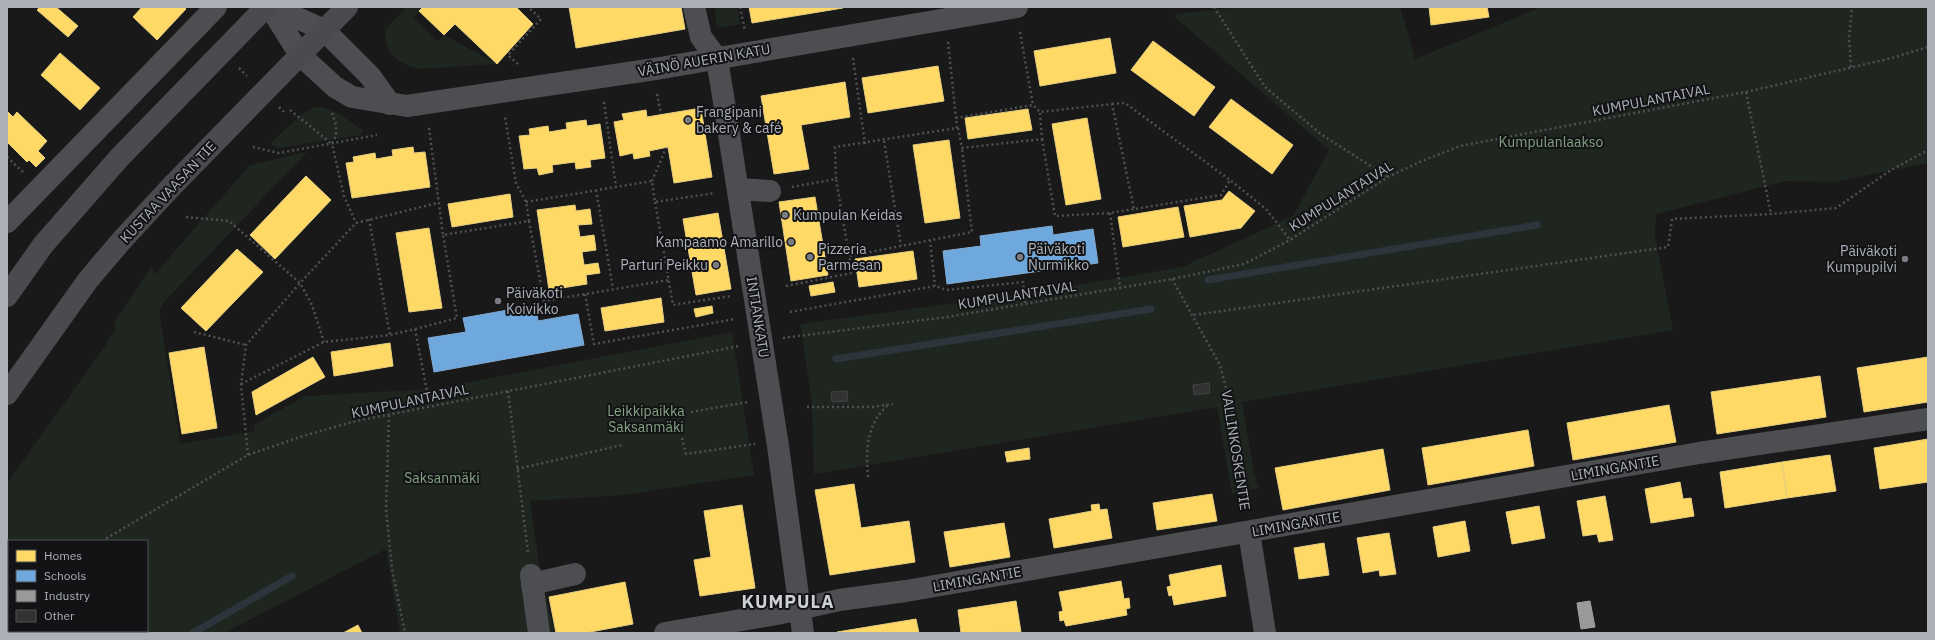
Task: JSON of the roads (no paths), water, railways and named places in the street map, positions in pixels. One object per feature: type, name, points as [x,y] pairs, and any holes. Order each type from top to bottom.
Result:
[{"type":"main road","points":[[7,296],[43,245],[103,175],[266,7]]},
{"type":"main road","name":"KUSTAA VAASAN TIE","points":[[7,394],[88,280],[122,240],[347,7]]},
{"type":"street","points":[[7,222],[216,7]]},
{"type":"street","name":"VÄINÖ AUERIN KATU","points":[[270,7],[300,55],[335,87],[352,97],[407,106],[717,59],[1018,7]]},
{"type":"street","points":[[274,7],[324,30],[370,76],[390,104]]},
{"type":"street","name":"INTIANKATU","points":[[694,7],[701,37],[717,59],[762,341],[803,633]]},
{"type":"street","points":[[738,189],[770,190]]},
{"type":"street","name":"LIMINGANTIE","points":[[665,633],[777,614],[839,600],[906,591],[1699,453],[1928,419]]},
{"type":"street","points":[[1249,532],[1265,633]]},
{"type":"street","points":[[539,633],[531,579],[575,574]]},
{"type":"waterway","points":[[1208,280],[1537,225]]},
{"type":"waterway","points":[[836,359],[1151,309]]},
{"type":"waterway","points":[[193,633],[292,576]]},
{"type":"place","name":"Frangipani bakery & café","points":[[688,120]]},
{"type":"place","name":"Kumpulan Keidas","points":[[785,215]]},
{"type":"place","name":"Kampaamo Amarillo","points":[[791,242]]},
{"type":"place","name":"Pizzeria Parmesan","points":[[810,257]]},
{"type":"place","name":"Päiväkoti Nurmikko","points":[[1020,257]]},
{"type":"place","name":"Päiväkoti Kumpupilvi","points":[[1905,259]]},
{"type":"place","name":"Parturi Peikku","points":[[716,265]]},
{"type":"place","name":"Päiväkoti Koivikko","points":[[498,301]]},
{"type":"district","name":"KUMPULA","points":[[788,602]]},
{"type":"park label","name":"Kumpulanlaakso","points":[[1551,142]]},
{"type":"park label","name":"Leikkipaikka Saksanmäki","points":[[646,420]]},
{"type":"park label","name":"Saksanmäki","points":[[442,478]]}]
